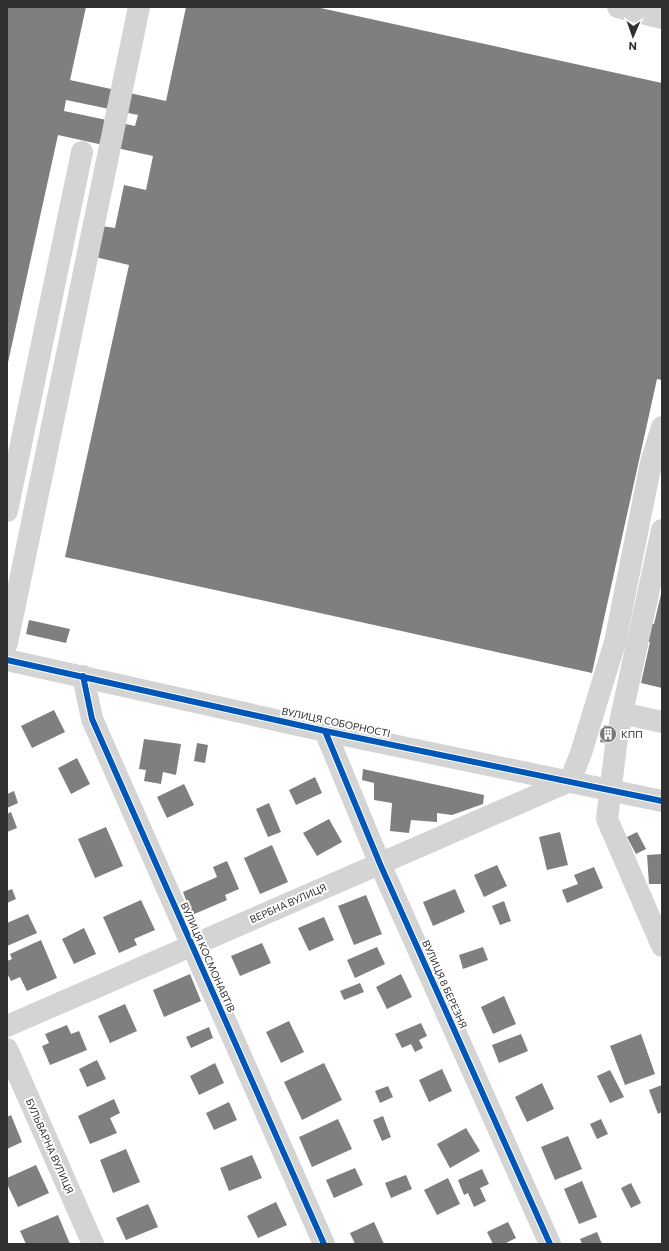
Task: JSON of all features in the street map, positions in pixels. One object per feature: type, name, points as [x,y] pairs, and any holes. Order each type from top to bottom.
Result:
[{"type":"street","points":[[7,643],[139,7]]},
{"type":"street","points":[[618,7],[662,18]]},
{"type":"street","points":[[7,511],[82,152]]},
{"type":"street","points":[[570,781],[581,753],[614,642],[651,463],[662,427]]},
{"type":"street","points":[[662,530],[622,713],[607,819],[662,946]]},
{"type":"street","name":"ВУЛИЦЯ СОБОРНОСТІ","points":[[7,660],[325,731],[662,801]]},
{"type":"street","name":"ВУЛИЦЯ КОСМОНАВТІВ","points":[[83,676],[92,719],[324,1244]]},
{"type":"street","points":[[622,713],[662,722]]},
{"type":"street","name":"ВУЛИЦЯ 8 БЕРЕЗНЯ","points":[[325,731],[380,864],[550,1244]]},
{"type":"street","name":"ВЕРБНА ВУЛИЦЯ","points":[[7,1026],[570,781]]},
{"type":"street","name":"БУЛЬВАРНА ВУЛИЦЯ","points":[[7,1049],[93,1244]]},
{"type":"building","points":[[86,7],[70,80],[166,101],[186,7],[316,7],[662,83],[662,380],[657,379],[592,673],[65,557],[129,265],[95,257],[102,226],[115,228],[124,185],[146,190],[153,156],[58,135],[7,367],[7,8]],"holes":[[[66,100],[138,115],[135,126],[64,111]]]},
{"type":"building","points":[[661,594],[662,688],[641,683],[650,642],[639,640],[643,622],[654,624]]},
{"type":"building","points":[[29,620],[70,629],[66,643],[26,634]]},
{"type":"building","points":[[54,710],[65,732],[32,748],[21,726]]},
{"type":"building","name":"КПП","points":[[604,725],[615,727],[612,744],[600,742]]},
{"type":"building","points":[[144,739],[181,744],[176,775],[163,772],[161,784],[144,781],[146,770],[139,769]]},
{"type":"building","points":[[197,743],[208,745],[205,763],[194,761]]},
{"type":"building","points":[[77,758],[90,784],[71,794],[58,768]]},
{"type":"building","points":[[363,769],[484,795],[483,804],[452,815],[437,813],[437,822],[411,820],[409,833],[390,831],[392,803],[374,800],[374,783],[362,780]]},
{"type":"building","points":[[315,777],[322,793],[296,805],[289,790]]},
{"type":"building","points":[[184,784],[194,805],[167,818],[157,797]]},
{"type":"building","points":[[14,791],[18,803],[7,808],[7,794]]},
{"type":"building","points":[[269,803],[281,832],[268,837],[256,809]]},
{"type":"building","points":[[11,812],[17,828],[7,832],[7,814]]},
{"type":"building","points":[[329,819],[342,842],[317,856],[303,833]]},
{"type":"building","points":[[106,827],[123,866],[95,878],[78,839]]},
{"type":"building","points":[[560,832],[568,865],[547,870],[539,837]]},
{"type":"building","points":[[637,832],[646,849],[636,854],[627,837]]},
{"type":"building","points":[[272,845],[288,882],[260,894],[244,858]]},
{"type":"building","points":[[662,854],[662,884],[649,884],[647,855]]},
{"type":"building","points":[[227,861],[239,889],[225,895],[227,900],[192,915],[183,892],[217,877],[213,867]]},
{"type":"building","points":[[497,865],[507,886],[484,897],[474,875]]},
{"type":"building","points":[[594,867],[603,888],[567,903],[562,890],[578,884],[574,875]]},
{"type":"building","points":[[12,889],[16,899],[7,903],[7,891]]},
{"type":"building","points":[[455,889],[465,912],[433,926],[423,902]]},
{"type":"building","points":[[366,895],[382,934],[354,945],[338,906]]},
{"type":"building","points":[[141,900],[155,930],[134,939],[137,945],[119,953],[103,917]]},
{"type":"building","points":[[504,901],[511,921],[500,925],[492,906]]},
{"type":"building","points":[[28,914],[37,933],[7,946],[7,923]]},
{"type":"building","points":[[324,917],[334,940],[309,951],[298,928]]},
{"type":"building","points":[[84,928],[96,954],[74,964],[62,939]]},
{"type":"building","points":[[41,940],[57,978],[27,991],[20,977],[11,981],[7,973],[7,961],[12,959],[10,954]]},
{"type":"building","points":[[262,943],[271,963],[240,976],[231,956]]},
{"type":"building","points":[[377,947],[385,964],[355,978],[347,960]]},
{"type":"building","points":[[483,947],[488,960],[463,969],[459,955]]},
{"type":"building","points":[[190,974],[201,1001],[164,1017],[153,990]]},
{"type":"building","points":[[401,974],[412,997],[387,1009],[376,987]]},
{"type":"building","points":[[360,983],[364,992],[344,1000],[340,991]]},
{"type":"building","points":[[504,996],[516,1024],[493,1034],[481,1007]]},
{"type":"building","points":[[125,1004],[137,1031],[110,1043],[98,1016]]},
{"type":"building","points":[[289,1021],[304,1052],[281,1063],[266,1032]]},
{"type":"building","points":[[421,1023],[427,1036],[419,1040],[423,1048],[415,1052],[411,1044],[402,1048],[395,1034]]},
{"type":"building","points":[[67,1025],[71,1034],[79,1031],[87,1050],[50,1065],[42,1046],[49,1043],[45,1034]]},
{"type":"building","points":[[209,1027],[213,1038],[191,1048],[186,1037]]},
{"type":"building","points":[[521,1034],[528,1051],[499,1063],[492,1045]]},
{"type":"building","points":[[641,1034],[655,1074],[625,1085],[610,1046]]},
{"type":"building","points":[[97,1060],[106,1079],[87,1087],[79,1069]]},
{"type":"building","points":[[215,1063],[224,1083],[199,1095],[190,1076]]},
{"type":"building","points":[[324,1063],[342,1100],[302,1120],[284,1082]]},
{"type":"building","points":[[442,1069],[452,1091],[429,1102],[419,1080]]},
{"type":"building","points":[[610,1070],[624,1097],[610,1103],[597,1076]]},
{"type":"building","points":[[542,1083],[554,1109],[527,1122],[515,1097]]},
{"type":"building","points":[[662,1085],[662,1112],[658,1114],[649,1090]]},
{"type":"building","points":[[388,1086],[393,1097],[380,1103],[375,1091]]},
{"type":"building","points":[[114,1099],[120,1113],[110,1118],[117,1133],[90,1144],[78,1116]]},
{"type":"building","points":[[229,1102],[237,1120],[214,1130],[206,1113]]},
{"type":"building","points":[[11,1115],[22,1142],[7,1149],[7,1117]]},
{"type":"building","points":[[383,1116],[391,1137],[382,1141],[373,1120]]},
{"type":"building","points":[[338,1119],[352,1149],[312,1167],[299,1137]]},
{"type":"building","points":[[601,1119],[608,1134],[597,1139],[590,1124]]},
{"type":"building","points":[[466,1128],[480,1151],[450,1168],[437,1144]]},
{"type":"building","points":[[568,1136],[582,1169],[555,1180],[541,1147]]},
{"type":"building","points":[[126,1149],[140,1182],[113,1193],[100,1160]]},
{"type":"building","points":[[252,1155],[262,1178],[229,1191],[220,1168]]},
{"type":"building","points":[[36,1165],[49,1193],[18,1207],[7,1184],[7,1178]]},
{"type":"building","points":[[355,1168],[363,1185],[334,1198],[326,1180]]},
{"type":"building","points":[[482,1169],[489,1184],[480,1188],[486,1201],[474,1207],[468,1193],[464,1195],[458,1180]]},
{"type":"building","points":[[406,1175],[412,1189],[391,1198],[385,1183]]},
{"type":"building","points":[[448,1178],[460,1204],[437,1215],[424,1190]]},
{"type":"building","points":[[582,1181],[597,1217],[579,1224],[564,1189]]},
{"type":"building","points":[[631,1183],[641,1203],[631,1208],[621,1188]]},
{"type":"building","points":[[276,1202],[287,1225],[258,1238],[247,1216]]},
{"type":"building","points":[[148,1204],[158,1227],[126,1240],[116,1218]]},
{"type":"building","points":[[58,1215],[70,1244],[26,1244],[20,1231]]},
{"type":"building","points":[[374,1222],[384,1244],[355,1244],[350,1233]]},
{"type":"building","points":[[508,1222],[516,1238],[504,1244],[493,1244],[487,1232]]},
{"type":"building","points":[[597,1232],[602,1244],[582,1244],[580,1239]]},
{"type":"cycle path","points":[[7,660],[325,731],[662,801]]},
{"type":"cycle path","points":[[83,676],[92,719],[324,1244]]},
{"type":"cycle path","points":[[325,731],[380,864],[550,1244]]},
{"type":"place","name":"КПП","points":[[608,734]]}]
